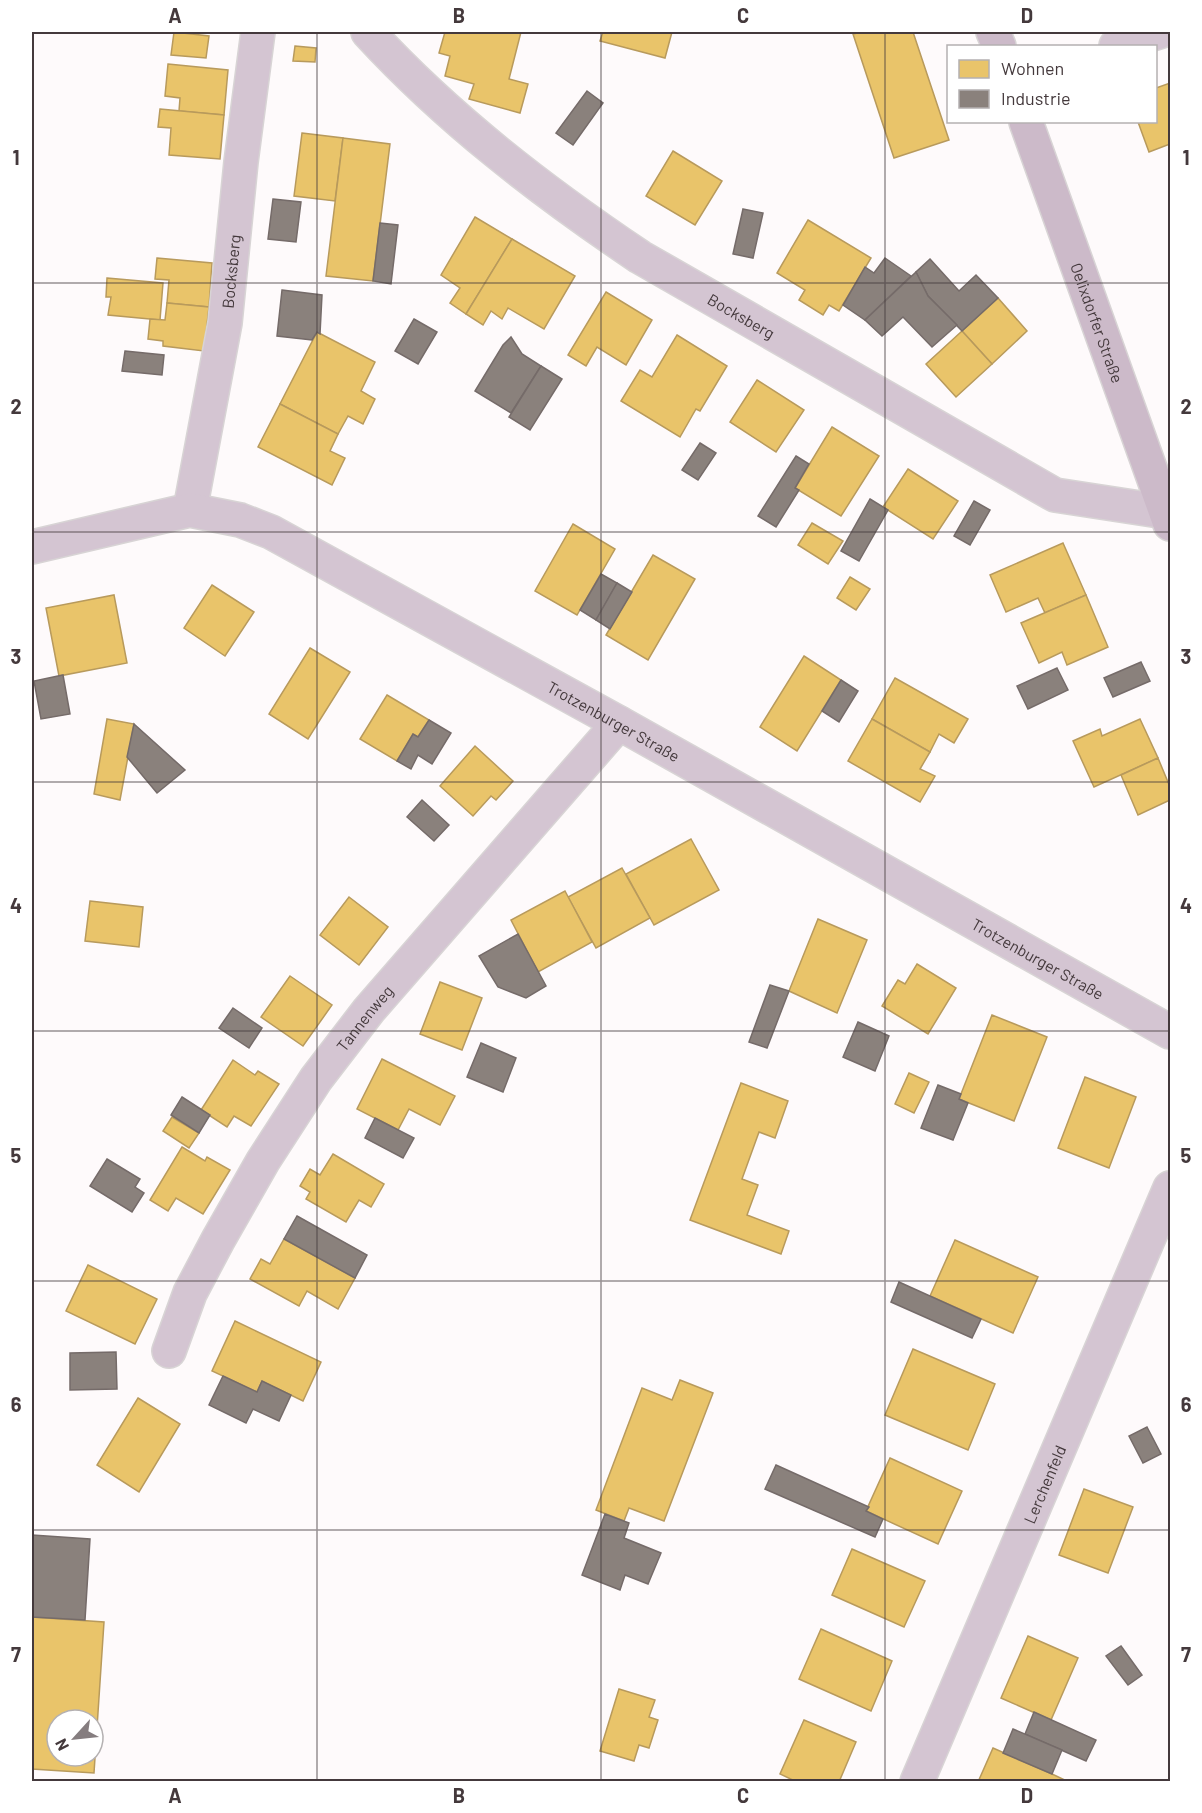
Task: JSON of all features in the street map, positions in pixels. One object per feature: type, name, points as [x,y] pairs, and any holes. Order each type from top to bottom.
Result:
[{"type":"street","name":"Bocksberg","points":[[190,510],[225,323],[241,162],[258,32]]},
{"type":"street","name":"Bocksberg","points":[[368,32],[398,46],[431,96],[510,163],[586,221],[640,257],[1055,495],[1168,518]]},
{"type":"street","points":[[1119,45],[1159,32]]},
{"type":"street","name":"Oelixdorfer Straße","points":[[1026,123],[1168,518]]},
{"type":"street","name":"Trotzenburger Straße","points":[[32,547],[190,510],[240,520],[271,532],[619,723],[1170,1032]]},
{"type":"street","name":"Tannenweg","points":[[169,1351],[190,1293],[218,1240],[263,1161],[316,1079],[363,1016],[619,723]]},
{"type":"street","name":"Lerchenfeld","points":[[917,1782],[1170,1188]]},
{"type":"building: Wohnen","points":[[174,32],[209,36],[206,58],[171,55]]},
{"type":"building: Wohnen","points":[[445,32],[521,32],[509,79],[528,84],[520,113],[469,99],[474,84],[445,76],[450,56],[439,53]]},
{"type":"building: Wohnen","points":[[603,32],[672,32],[665,58],[600,41]]},
{"type":"building: Wohnen","points":[[913,32],[949,140],[894,158],[853,34]]},
{"type":"building: Wohnen","points":[[295,46],[316,48],[315,62],[293,61]]},
{"type":"building: Wohnen","points":[[168,64],[228,70],[224,115],[179,111],[180,98],[165,96]]},
{"type":"building: Wohnen","points":[[1170,83],[1170,144],[1149,152],[1138,123],[1157,123],[1157,88]]},
{"type":"building: Wohnen","points":[[160,109],[224,115],[220,159],[169,155],[171,128],[158,127]]},
{"type":"building: Wohnen","points":[[302,133],[343,138],[335,201],[294,196]]},
{"type":"building: Wohnen","points":[[343,138],[390,144],[373,281],[326,276]]},
{"type":"building: Wohnen","points":[[673,151],[722,181],[695,225],[646,196]]},
{"type":"building: Wohnen","points":[[475,217],[512,239],[466,314],[450,303],[460,288],[441,275]]},
{"type":"building: Wohnen","points":[[808,220],[871,258],[839,311],[829,305],[823,315],[799,300],[805,290],[777,273]]},
{"type":"building: Wohnen","points":[[512,239],[575,276],[544,329],[508,308],[502,319],[491,311],[483,325],[466,314]]},
{"type":"building: Wohnen","points":[[157,258],[212,263],[209,307],[167,303],[169,280],[155,279]]},
{"type":"building: Wohnen","points":[[107,278],[163,283],[160,320],[108,315],[111,297],[106,297]]},
{"type":"building: Wohnen","points":[[606,292],[652,320],[626,365],[597,347],[586,366],[568,355]]},
{"type":"building: Wohnen","points":[[998,298],[1027,331],[992,364],[962,331]]},
{"type":"building: Wohnen","points":[[167,303],[209,307],[204,351],[163,346],[163,341],[148,339],[150,319],[165,320]]},
{"type":"building: Wohnen","points":[[962,331],[992,364],[956,397],[926,364]]},
{"type":"building: Wohnen","points":[[317,332],[375,362],[361,391],[375,399],[363,424],[348,416],[338,434],[280,404]]},
{"type":"building: Wohnen","points":[[677,335],[727,366],[700,411],[696,409],[680,437],[621,401],[640,370],[652,377]]},
{"type":"building: Wohnen","points":[[757,380],[804,410],[776,452],[730,422]]},
{"type":"building: Wohnen","points":[[280,404],[338,434],[330,451],[345,458],[332,485],[258,447]]},
{"type":"building: Wohnen","points":[[832,427],[879,456],[841,516],[795,488]]},
{"type":"building: Wohnen","points":[[908,469],[958,501],[933,539],[883,507]]},
{"type":"building: Wohnen","points":[[812,523],[843,541],[828,564],[798,545]]},
{"type":"building: Wohnen","points":[[573,524],[615,549],[577,615],[535,591]]},
{"type":"building: Wohnen","points":[[1063,543],[1086,595],[1045,613],[1038,598],[1006,612],[990,575]]},
{"type":"building: Wohnen","points":[[653,555],[695,579],[648,660],[606,635]]},
{"type":"building: Wohnen","points":[[850,577],[870,589],[856,610],[837,598]]},
{"type":"building: Wohnen","points":[[212,585],[254,612],[225,656],[184,628]]},
{"type":"building: Wohnen","points":[[114,595],[127,663],[59,676],[46,608]]},
{"type":"building: Wohnen","points":[[1086,595],[1108,647],[1067,665],[1062,652],[1039,663],[1021,623]]},
{"type":"building: Wohnen","points":[[310,648],[350,672],[308,739],[269,714]]},
{"type":"building: Wohnen","points":[[804,656],[841,680],[797,751],[760,727]]},
{"type":"building: Wohnen","points":[[895,678],[968,719],[954,743],[939,734],[930,752],[872,719]]},
{"type":"building: Wohnen","points":[[387,695],[429,720],[418,737],[413,734],[397,761],[360,739]]},
{"type":"building: Wohnen","points":[[107,719],[134,724],[120,800],[94,794]]},
{"type":"building: Wohnen","points":[[872,719],[930,752],[920,769],[935,776],[920,802],[848,761]]},
{"type":"building: Wohnen","points":[[1140,719],[1158,758],[1094,787],[1073,741],[1100,729],[1102,736]]},
{"type":"building: Wohnen","points":[[475,746],[513,781],[496,800],[491,796],[473,816],[440,786]]},
{"type":"building: Wohnen","points":[[1158,758],[1170,787],[1170,800],[1138,815],[1121,775]]},
{"type":"building: Wohnen","points":[[691,839],[719,890],[654,925],[626,874]]},
{"type":"building: Wohnen","points":[[622,868],[650,918],[596,948],[568,897]]},
{"type":"building: Wohnen","points":[[565,891],[592,942],[538,972],[511,920]]},
{"type":"building: Wohnen","points":[[349,897],[388,927],[359,965],[320,935]]},
{"type":"building: Wohnen","points":[[90,901],[143,907],[139,947],[85,941]]},
{"type":"building: Wohnen","points":[[818,919],[867,940],[837,1013],[789,991]]},
{"type":"building: Wohnen","points":[[917,964],[956,988],[928,1034],[882,1006],[898,980],[905,984]]},
{"type":"building: Wohnen","points":[[290,976],[332,1005],[303,1046],[261,1017]]},
{"type":"building: Wohnen","points":[[440,982],[482,998],[462,1050],[420,1034]]},
{"type":"building: Wohnen","points":[[992,1015],[1047,1037],[1014,1121],[959,1099]]},
{"type":"building: Wohnen","points":[[382,1059],[455,1096],[440,1125],[409,1109],[398,1130],[357,1109]]},
{"type":"building: Wohnen","points":[[233,1060],[255,1075],[258,1071],[279,1084],[251,1126],[234,1116],[227,1127],[201,1110]]},
{"type":"building: Wohnen","points":[[909,1073],[929,1082],[914,1113],[895,1104]]},
{"type":"building: Wohnen","points":[[1085,1077],[1136,1097],[1109,1168],[1058,1148]]},
{"type":"building: Wohnen","points":[[741,1083],[788,1101],[775,1138],[759,1132],[742,1179],[758,1185],[747,1215],[789,1231],[781,1254],[690,1220]]},
{"type":"building: Wohnen","points":[[172,1117],[199,1133],[189,1148],[163,1131]]},
{"type":"building: Wohnen","points":[[182,1147],[205,1161],[207,1157],[230,1170],[203,1214],[176,1198],[168,1211],[150,1200]]},
{"type":"building: Wohnen","points":[[333,1154],[384,1184],[371,1207],[359,1200],[346,1222],[306,1199],[310,1192],[300,1186],[310,1169],[320,1175]]},
{"type":"building: Wohnen","points":[[284,1239],[355,1278],[338,1309],[307,1291],[299,1306],[250,1279],[261,1259],[270,1264]]},
{"type":"building: Wohnen","points":[[955,1240],[1038,1277],[1013,1333],[930,1296]]},
{"type":"building: Wohnen","points":[[88,1265],[157,1299],[135,1344],[66,1311]]},
{"type":"building: Wohnen","points":[[235,1321],[321,1362],[303,1401],[262,1381],[257,1392],[212,1371]]},
{"type":"building: Wohnen","points":[[913,1349],[995,1384],[968,1450],[885,1415]]},
{"type":"building: Wohnen","points":[[680,1380],[713,1393],[664,1521],[629,1508],[624,1521],[596,1510],[642,1388],[672,1400]]},
{"type":"building: Wohnen","points":[[138,1398],[180,1424],[139,1492],[97,1465]]},
{"type":"building: Wohnen","points":[[890,1458],[962,1491],[938,1544],[866,1511]]},
{"type":"building: Wohnen","points":[[1084,1489],[1133,1507],[1108,1573],[1059,1555]]},
{"type":"building: Wohnen","points":[[852,1549],[925,1581],[904,1627],[832,1595]]},
{"type":"building: Wohnen","points":[[32,1617],[104,1622],[98,1708],[45,1708],[45,1768],[94,1768],[94,1773],[32,1769]]},
{"type":"building: Wohnen","points":[[821,1629],[892,1661],[871,1711],[799,1679]]},
{"type":"building: Wohnen","points":[[1028,1636],[1078,1658],[1051,1720],[1001,1698]]},
{"type":"building: Wohnen","points":[[619,1689],[655,1700],[649,1717],[658,1720],[649,1748],[639,1745],[634,1761],[600,1751]]},
{"type":"building: Wohnen","points":[[804,1720],[856,1742],[839,1782],[797,1782],[780,1774]]},
{"type":"building: Wohnen","points":[[993,1748],[1052,1774],[1069,1782],[978,1782]]},
{"type":"building: Industrie","points":[[587,91],[603,103],[573,145],[556,133]]},
{"type":"building: Industrie","points":[[273,199],[301,202],[296,242],[268,239]]},
{"type":"building: Industrie","points":[[743,209],[763,213],[753,258],[733,254]]},
{"type":"building: Industrie","points":[[380,223],[398,225],[391,284],[373,281]]},
{"type":"building: Industrie","points":[[885,258],[911,276],[865,320],[843,305],[865,267],[874,273]]},
{"type":"building: Industrie","points":[[930,259],[959,291],[976,275],[998,298],[962,331],[928,296],[916,272]]},
{"type":"building: Industrie","points":[[916,272],[928,296],[957,325],[932,347],[903,317],[882,336],[865,320]]},
{"type":"building: Industrie","points":[[282,290],[322,295],[320,334],[317,332],[312,340],[277,336]]},
{"type":"building: Industrie","points":[[414,319],[437,332],[418,364],[395,351]]},
{"type":"building: Industrie","points":[[511,337],[522,354],[541,366],[511,413],[475,391],[503,345]]},
{"type":"building: Industrie","points":[[125,351],[164,355],[162,375],[122,371]]},
{"type":"building: Industrie","points":[[541,366],[562,379],[530,430],[509,417]]},
{"type":"building: Industrie","points":[[700,443],[716,453],[698,480],[682,470]]},
{"type":"building: Industrie","points":[[796,456],[809,464],[795,488],[799,490],[776,527],[758,516]]},
{"type":"building: Industrie","points":[[870,499],[888,510],[859,561],[841,551]]},
{"type":"building: Industrie","points":[[974,501],[990,510],[970,545],[954,536]]},
{"type":"building: Industrie","points":[[601,574],[617,583],[596,620],[580,610]]},
{"type":"building: Industrie","points":[[617,583],[632,592],[610,629],[596,620]]},
{"type":"building: Industrie","points":[[1141,662],[1150,681],[1113,697],[1104,678]]},
{"type":"building: Industrie","points":[[1057,668],[1068,690],[1028,709],[1017,686]]},
{"type":"building: Industrie","points":[[63,675],[70,714],[41,719],[34,681]]},
{"type":"building: Industrie","points":[[841,680],[858,691],[839,722],[822,711]]},
{"type":"building: Industrie","points":[[429,720],[451,733],[432,764],[418,755],[411,769],[397,761],[413,734],[418,737]]},
{"type":"building: Industrie","points":[[134,724],[185,770],[157,793],[127,757]]},
{"type":"building: Industrie","points":[[422,800],[449,825],[434,841],[407,817]]},
{"type":"building: Industrie","points":[[518,934],[546,986],[526,998],[498,987],[479,956]]},
{"type":"building: Industrie","points":[[770,985],[789,991],[767,1048],[749,1042]]},
{"type":"building: Industrie","points":[[233,1008],[262,1028],[249,1048],[219,1028]]},
{"type":"building: Industrie","points":[[858,1022],[889,1036],[875,1071],[843,1057]]},
{"type":"building: Industrie","points":[[481,1043],[516,1058],[503,1092],[467,1077]]},
{"type":"building: Industrie","points":[[938,1085],[961,1094],[959,1099],[968,1103],[953,1140],[921,1128]]},
{"type":"building: Industrie","points":[[182,1097],[210,1115],[199,1133],[171,1115]]},
{"type":"building: Industrie","points":[[375,1118],[414,1138],[403,1158],[365,1138]]},
{"type":"building: Industrie","points":[[107,1159],[140,1179],[135,1187],[144,1193],[132,1212],[90,1186]]},
{"type":"building: Industrie","points":[[297,1216],[367,1255],[355,1278],[284,1239]]},
{"type":"building: Industrie","points":[[899,1282],[981,1319],[972,1338],[891,1302]]},
{"type":"building: Industrie","points":[[116,1352],[117,1389],[70,1390],[70,1353]]},
{"type":"building: Industrie","points":[[223,1376],[257,1392],[262,1381],[291,1395],[279,1421],[253,1409],[246,1423],[209,1405]]},
{"type":"building: Industrie","points":[[1147,1427],[1161,1454],[1143,1463],[1129,1436]]},
{"type":"building: Industrie","points":[[776,1465],[869,1507],[866,1511],[883,1519],[875,1537],[765,1489]]},
{"type":"building: Industrie","points":[[605,1514],[629,1523],[624,1538],[661,1553],[648,1584],[625,1575],[620,1590],[582,1575]]},
{"type":"building: Industrie","points":[[32,1535],[90,1539],[85,1620],[32,1617]]},
{"type":"building: Industrie","points":[[1121,1646],[1142,1675],[1128,1685],[1106,1656]]},
{"type":"building: Industrie","points":[[1034,1712],[1096,1740],[1086,1761],[1025,1734]]},
{"type":"building: Industrie","points":[[1013,1729],[1062,1750],[1052,1774],[1003,1753]]}]
